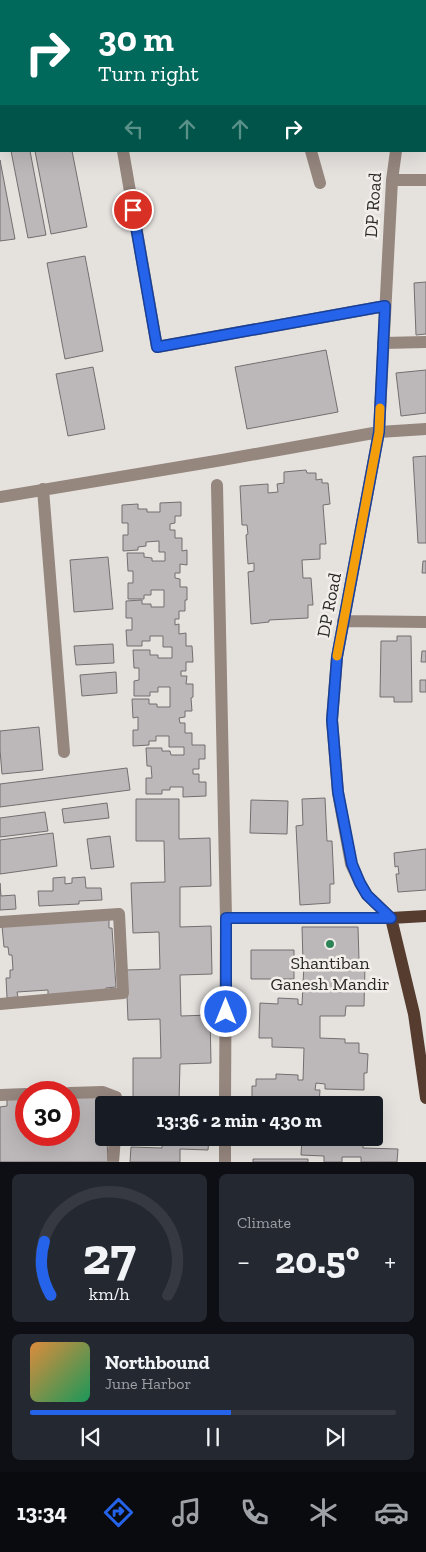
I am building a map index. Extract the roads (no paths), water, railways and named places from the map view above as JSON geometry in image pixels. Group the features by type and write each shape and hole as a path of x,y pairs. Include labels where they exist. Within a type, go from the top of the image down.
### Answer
{"main road":[{"path":"426,916 391,918 414,1014 426,1098"}],"street":[{"path":"122,152 157,347 385,306"},
{"path":"311,152 320,183"},
{"name":"DP Road","path":"391,918 367,895 352,864 338,792 332,720 337,657 379,432 392,180 396,152"},
{"path":"392,180 426,180"},
{"path":"383,343 426,342"},
{"path":"0,497 379,432 426,430"},
{"path":"218,485 226,918 225,1096"},
{"path":"43,490 64,752"},
{"path":"343,621 426,622"},
{"path":"0,922 119,914 122,993 0,1004"},
{"path":"226,918 391,918"},
{"path":"80,1093 103,1092 113,1096"},
{"path":"0,1095 15,1094"},
{"path":"113,1162 114,1146"},
{"path":"225,1146 225,1162"}],"place":[{"name":"Shantiban Ganesh Mandir","path":"330,944"}]}
